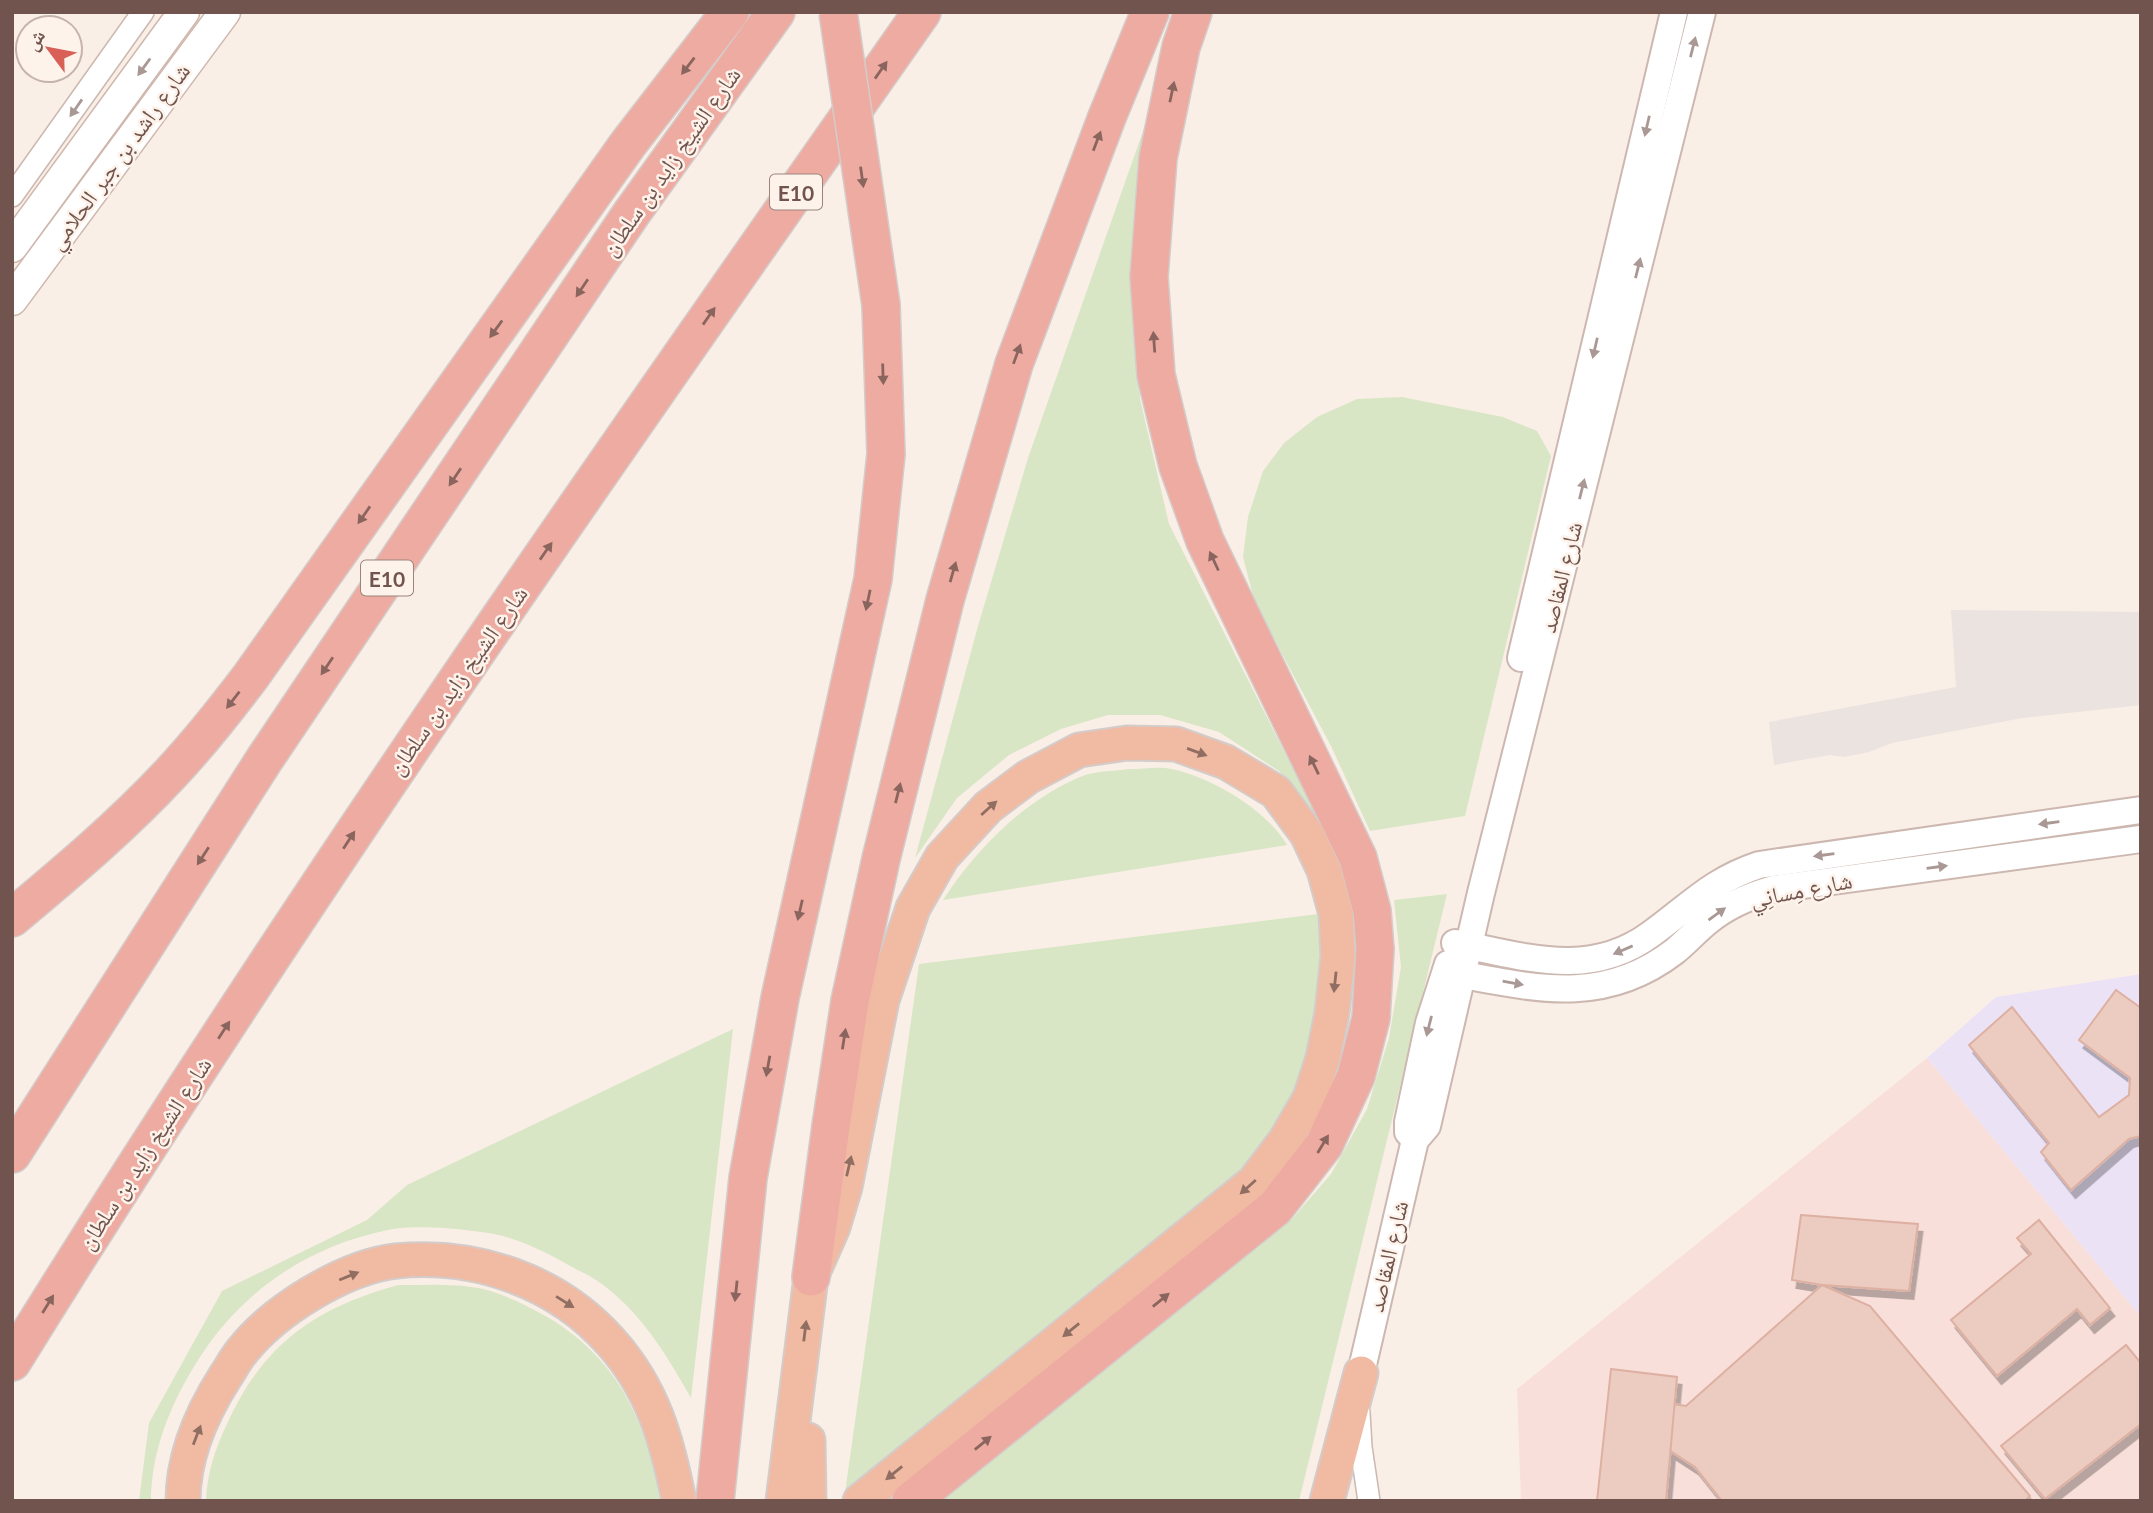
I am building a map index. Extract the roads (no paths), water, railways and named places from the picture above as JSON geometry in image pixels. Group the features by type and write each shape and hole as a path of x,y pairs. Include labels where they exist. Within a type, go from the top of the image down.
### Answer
{"highway":[{"path":"12,918 127,818 213,726 628,144 730,12"},
{"name":"شارع الشيخ زايد بن سلطان","path":"12,1154 264,760 631,214 776,12"},
{"path":"715,1501 748,1178 780,999 873,579 886,454 881,305 838,12"},
{"name":"شارع الشيخ زايد بن سلطان","path":"12,1362 109,1206 382,789 669,372 922,12"},
{"path":"866,1001 881,859 945,600 1014,363 1107,117 1150,12"},
{"path":"911,1501 1275,1209 1324,1145 1356,1076 1371,1018 1375,950 1372,911 1359,858 1205,541 1178,466 1156,375 1149,277 1158,158 1181,47 1193,12"},
{"path":"796,1499 808,1429 799,1371 834,1105 866,1001 942,857 988,807 1028,777 1079,750 1127,743 1176,744 1226,762 1276,792 1307,834 1324,870 1336,914 1338,956 1332,1013 1323,1058 1310,1098 1285,1141 1254,1182 860,1501"},
{"path":"183,1501 183,1479 195,1437 215,1393 243,1350 274,1319 314,1291 354,1273 394,1261 438,1261 488,1266 533,1282 579,1311 611,1342 634,1373 656,1412 670,1453 678,1497"},
{"path":"1327,1501 1361,1373"}],"main road":[{"name":"شارع راشد بن جبر الحلامي","path":"12,247 184,12"},
{"name":"شارع راشد بن جبر الحلامي","path":"12,300 225,12"}],"street":[{"path":"12,196 143,12"},
{"name":"شارع المقاصد","path":"1516,720 1674,12"},
{"name":"شارع المقاصد","path":"1361,1373 1415,1140 1408,1132 1408,1122 1429,1023 1454,973 1516,720 1702,12"},
{"name":"شارع مِسانِي","path":"1461,944 1561,962 1603,957 1651,935 1700,894 1719,882 1759,865 2141,810"},
{"path":"2090,817 2094,846"},
{"name":"شارع مِسانِي","path":"1454,973 1553,989 1597,987 1640,974 1659,962 1724,909 1757,893 2141,839"},
{"path":"1361,1373 1359,1424 1369,1501"}]}
